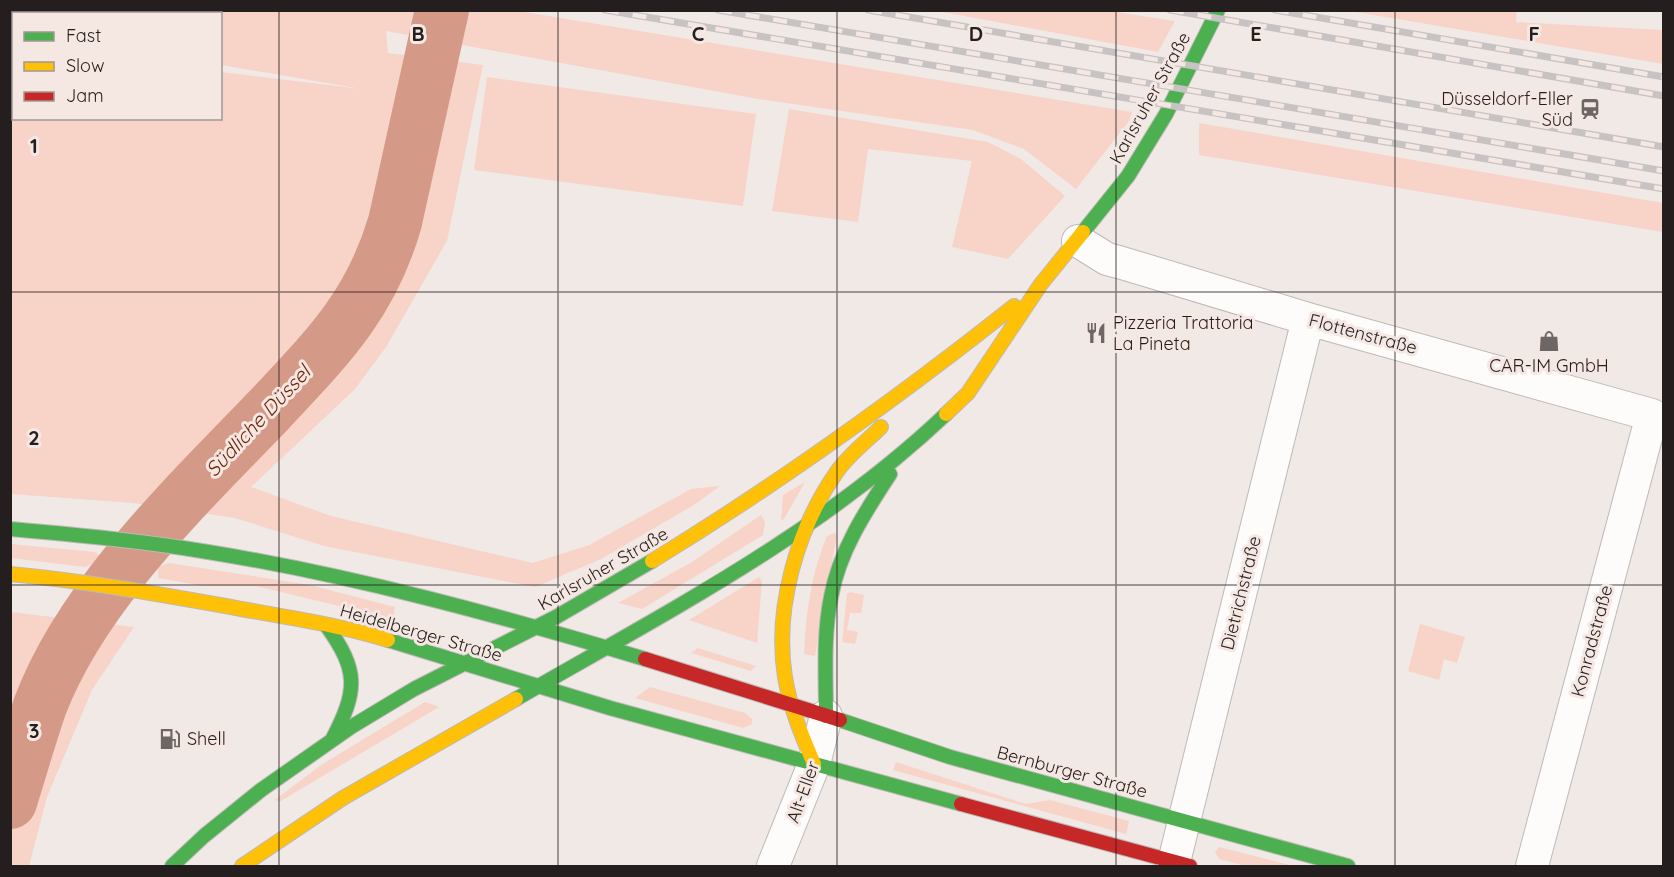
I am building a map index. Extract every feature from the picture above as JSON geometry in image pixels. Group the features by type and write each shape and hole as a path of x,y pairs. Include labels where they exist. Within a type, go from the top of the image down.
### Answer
{"main road":[{"name":"Karlsruher Straße","path":"242,867 343,798 736,572 807,526 904,454 968,393 1041,284 1078,241 1128,176 1166,114 1218,10"},
{"name":"Karlsruher Straße","path":"172,867 176,860 222,819 299,761 415,689 535,629 705,529 797,468 941,365 1041,284"},
{"path":"941,365 836,472 807,526 792,572 783,617 783,656 790,704 814,764 1179,865"},
{"path":"826,716 827,634 831,595 842,562 866,511 904,454"},
{"name":"Heidelberger Straße","path":"10,529 109,538 189,550 399,592 535,629 790,704"},
{"name":"Heidelberger Straße","path":"10,574 75,580 326,625 468,663 537,686 814,764"},
{"path":"326,625 345,651 353,671 349,705 332,740"},
{"name":"Bernburger Straße","path":"790,704 972,764 1187,820 1348,867"}],"street":[{"name":"Flottenstraße","path":"1078,241 1107,259 1308,319 1652,415"},
{"name":"Dietrichstraße","path":"1179,865 1187,820 1308,319"},
{"name":"Konradstraße","path":"1532,867 1652,415"},
{"name":"Alt-Eller","path":"773,867 796,816 814,764 826,716"}],"shaded area":[{"path":"10,11 518,11 1132,112 1129,121 1076,189 1024,149 973,130 758,99 386,31 388,53 483,65 447,241 386,347 355,389 251,487 331,516 533,563 589,545 691,489 720,486 694,505 601,559 535,587 324,546 235,518 133,503 11,494 10,89 12,78 12,120 222,120 222,72 362,89 222,65 222,12 12,12 11,29"},
{"path":"938,11 1109,11 1175,21 1158,52"},
{"path":"1350,11 1517,11 1516,22 1663,30 1663,64"},
{"path":"487,77 756,114 743,206 474,170"},
{"path":"789,109 988,142 1021,159 1065,196 1008,259 952,247 972,161 868,149 858,222 772,211"},
{"path":"1199,123 1663,203 1663,232 1199,155"},
{"path":"805,482 784,519 781,520 783,495"},
{"path":"761,515 765,522 763,535 642,609 618,603 692,562"},
{"path":"834,533 837,535 815,656 804,654 813,579 827,536"},
{"path":"11,544 95,552 100,556 94,563 85,567 11,558"},
{"path":"169,563 310,585 395,607 393,619 256,586 204,586 158,578 158,567"},
{"path":"759,577 762,581 757,643 689,620"},
{"path":"850,592 864,595 861,613 850,613 847,630 858,632 855,644 842,642 847,594"},
{"path":"11,612 134,627 92,690 47,797 29,866 11,866"},
{"path":"1420,624 1465,637 1457,663 1444,659 1439,680 1408,671"},
{"path":"698,648 756,666 751,671 691,653"},
{"path":"650,687 745,713 752,719 752,724 743,728 635,698"},
{"path":"425,702 439,707 279,802 275,800 321,765"},
{"path":"896,762 1026,804 1050,800 1129,821 1126,834 893,770"},
{"path":"1219,847 1294,866 1246,866 1219,859 1215,852"}],"waterway":[{"name":"Südliche Düssel","path":"10,802 40,706 66,651 88,616 159,525 291,387 328,345 360,302 385,251 395,222 442,10"}],"railway":[{"path":"605,10 1664,189"},
{"path":"718,10 1664,171"},
{"path":"868,10 1664,147"},
{"path":"1170,10 1664,96"},
{"path":"1275,10 1664,77"}],"traffic: fast":[{"path":"1083,232 1128,176 1166,114 1218,10"},
{"path":"516,699 685,602 794,534 847,497 898,457 946,414"},
{"path":"826,716 825,656 827,626 835,580 854,533 890,474"},
{"path":"10,529 184,548 318,573 428,598 645,659"},
{"path":"172,866 204,836 261,790 351,727 414,689 556,617 652,561"},
{"path":"326,625 345,655 351,681 347,707 332,740"},
{"path":"388,640 610,708 961,804"},
{"path":"840,720 950,757 1348,866"}],"traffic: slow":[{"path":"946,414 968,393 1041,284 1083,232"},
{"path":"652,561 745,502 837,439 1014,306"},
{"path":"814,764 793,711 785,677 782,651 786,597 800,544 822,495 846,460 881,427"},
{"path":"10,574 176,597 330,625 388,640"},
{"path":"242,866 343,798 516,699"}],"traffic: jam":[{"path":"645,659 840,720"},
{"path":"961,804 1190,866"}],"place":[{"name":"Düsseldorf-Eller Süd","path":"1590,109"},
{"name":"Pizzeria Trattoria La Pineta","path":"1096,333"},
{"name":"CAR-IM GmbH","path":"1549,341"},
{"name":"Shell","path":"170,739"}]}
